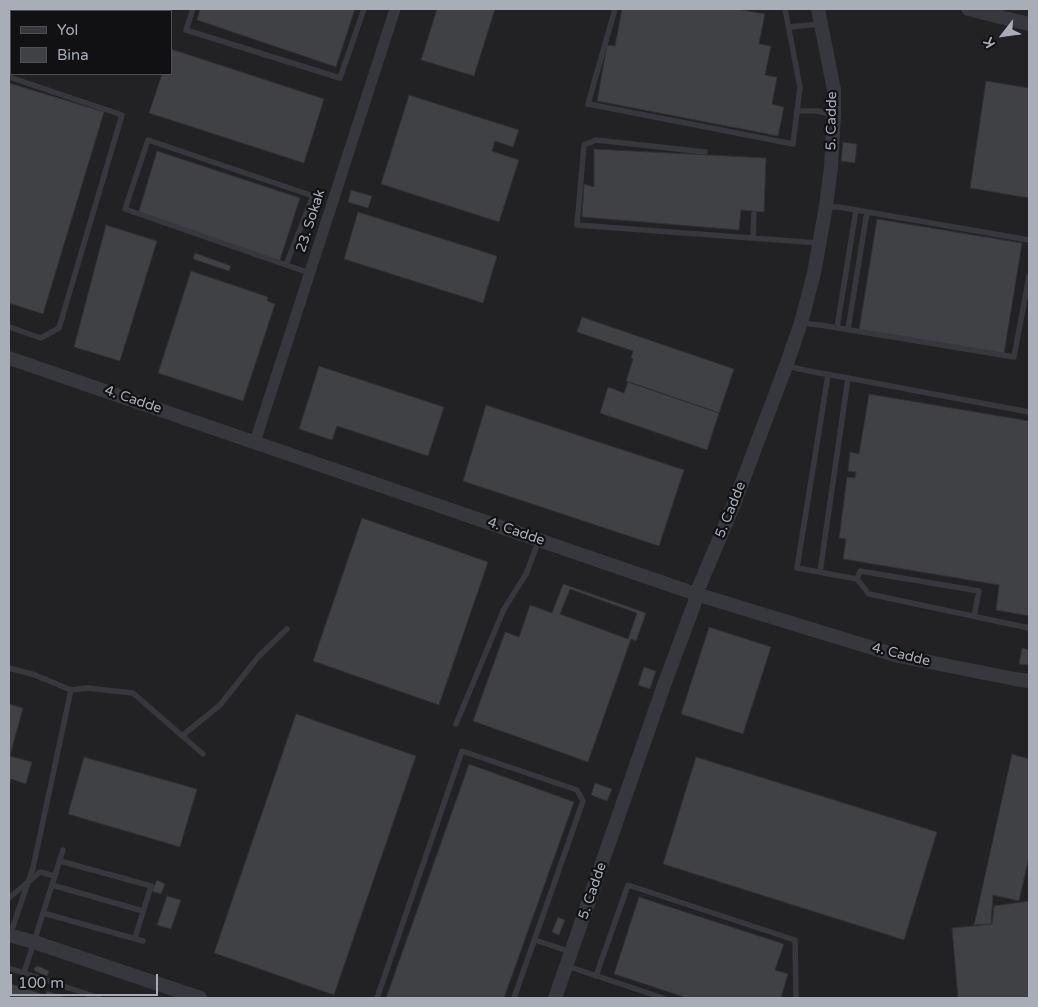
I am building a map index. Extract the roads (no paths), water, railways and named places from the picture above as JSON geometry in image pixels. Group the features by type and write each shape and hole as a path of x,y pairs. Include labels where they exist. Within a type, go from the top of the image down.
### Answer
{"street":[{"name":"23. Sokak","path":"255,442 395,9"},
{"name":"5. Cadde","path":"555,998 664,685 695,602 696,594 734,504 801,323 814,273 826,206 834,115 834,90 818,9"},
{"path":"968,9 1029,24"},
{"name":"4. Cadde","path":"9,358 696,594 899,656 1029,681"},
{"path":"9,935 200,998"}],"lane":[{"path":"193,9 186,30 340,78 364,9"},
{"path":"615,9 588,104 793,144 800,87 785,9"},
{"path":"789,27 822,24"},
{"path":"9,77 122,115 59,328 41,338 9,327"},
{"path":"797,111 818,111 834,115"},
{"path":"286,265 313,196 148,140 125,209 286,265 310,273"},
{"path":"705,152 596,140 584,145 577,225 819,243"},
{"path":"826,206 1029,240"},
{"path":"837,328 856,210"},
{"path":"848,330 867,212"},
{"path":"753,238 754,214"},
{"path":"801,323 1014,356 1029,276"},
{"path":"786,366 1029,412"},
{"path":"828,374 797,568 858,579 869,594 1029,628"},
{"path":"820,572 848,378"},
{"path":"456,724 504,608 526,574 539,540"},
{"path":"858,579 860,571 979,591 974,616"},
{"path":"182,736 220,705 259,656 287,629"},
{"path":"9,668 35,675 72,690 87,688 133,693 203,754"},
{"path":"9,935 34,868 72,690"},
{"path":"377,998 462,752 577,790 583,801 514,998"},
{"path":"24,973 63,850"},
{"path":"60,861 151,886 134,938"},
{"path":"9,898 40,872 55,876"},
{"path":"52,885 143,911"},
{"path":"596,976 628,885 795,940 796,998"},
{"path":"43,912 143,941"},
{"path":"534,940 572,952"},
{"path":"567,966 663,998"},
{"path":"9,968 99,998"}]}
